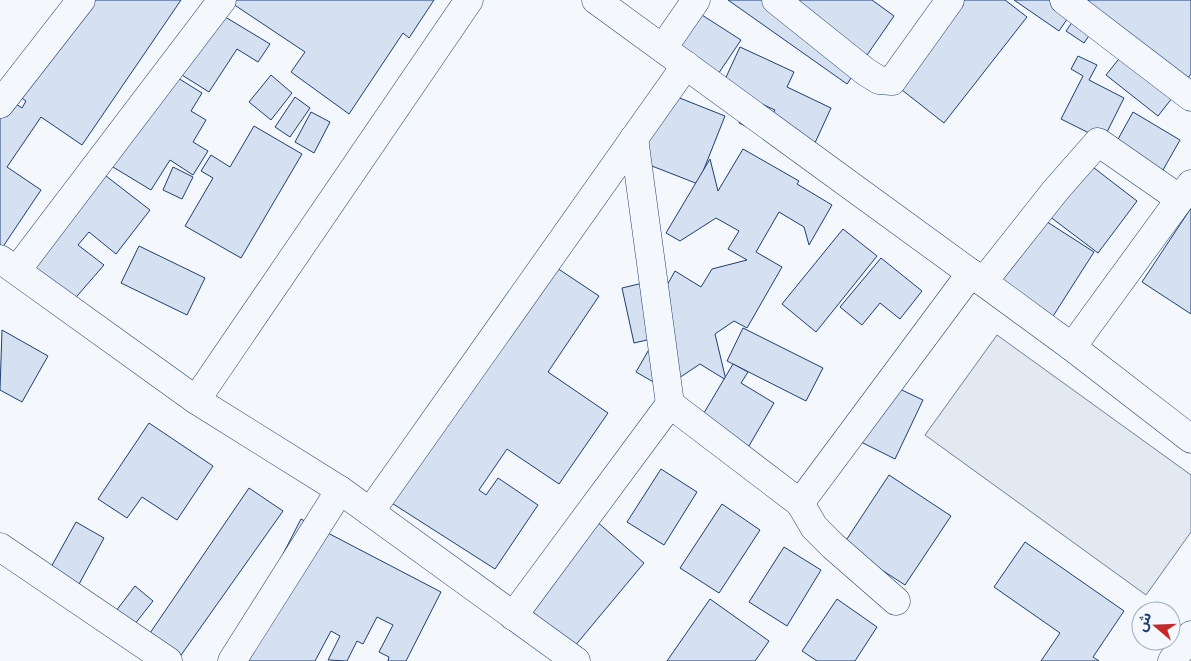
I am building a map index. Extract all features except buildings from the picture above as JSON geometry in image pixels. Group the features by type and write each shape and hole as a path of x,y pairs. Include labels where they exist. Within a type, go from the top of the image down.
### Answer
{"street":[{"path":"0,104 81,0"},
{"path":"222,0 9,265 196,400 340,490 576,661"},
{"path":"196,400 469,0"},
{"path":"596,0 984,282 1191,439"},
{"path":"662,48 696,0"},
{"path":"776,0 866,72 879,80 892,81 950,0"},
{"path":"1064,0 1191,97"},
{"path":"370,512 686,65"},
{"path":"513,616 670,404 634,138"},
{"path":"984,282 1055,191 1098,142 1186,192 1072,347"},
{"path":"800,503 971,273 984,282"},
{"path":"670,404 800,503 814,527 896,601"},
{"path":"232,661 340,490"},
{"path":"0,547 168,661"},
{"path":"1172,661 1191,635"}],"shaded area":[{"path":"997,335 1191,475 1191,532 1146,595 925,435"}]}
